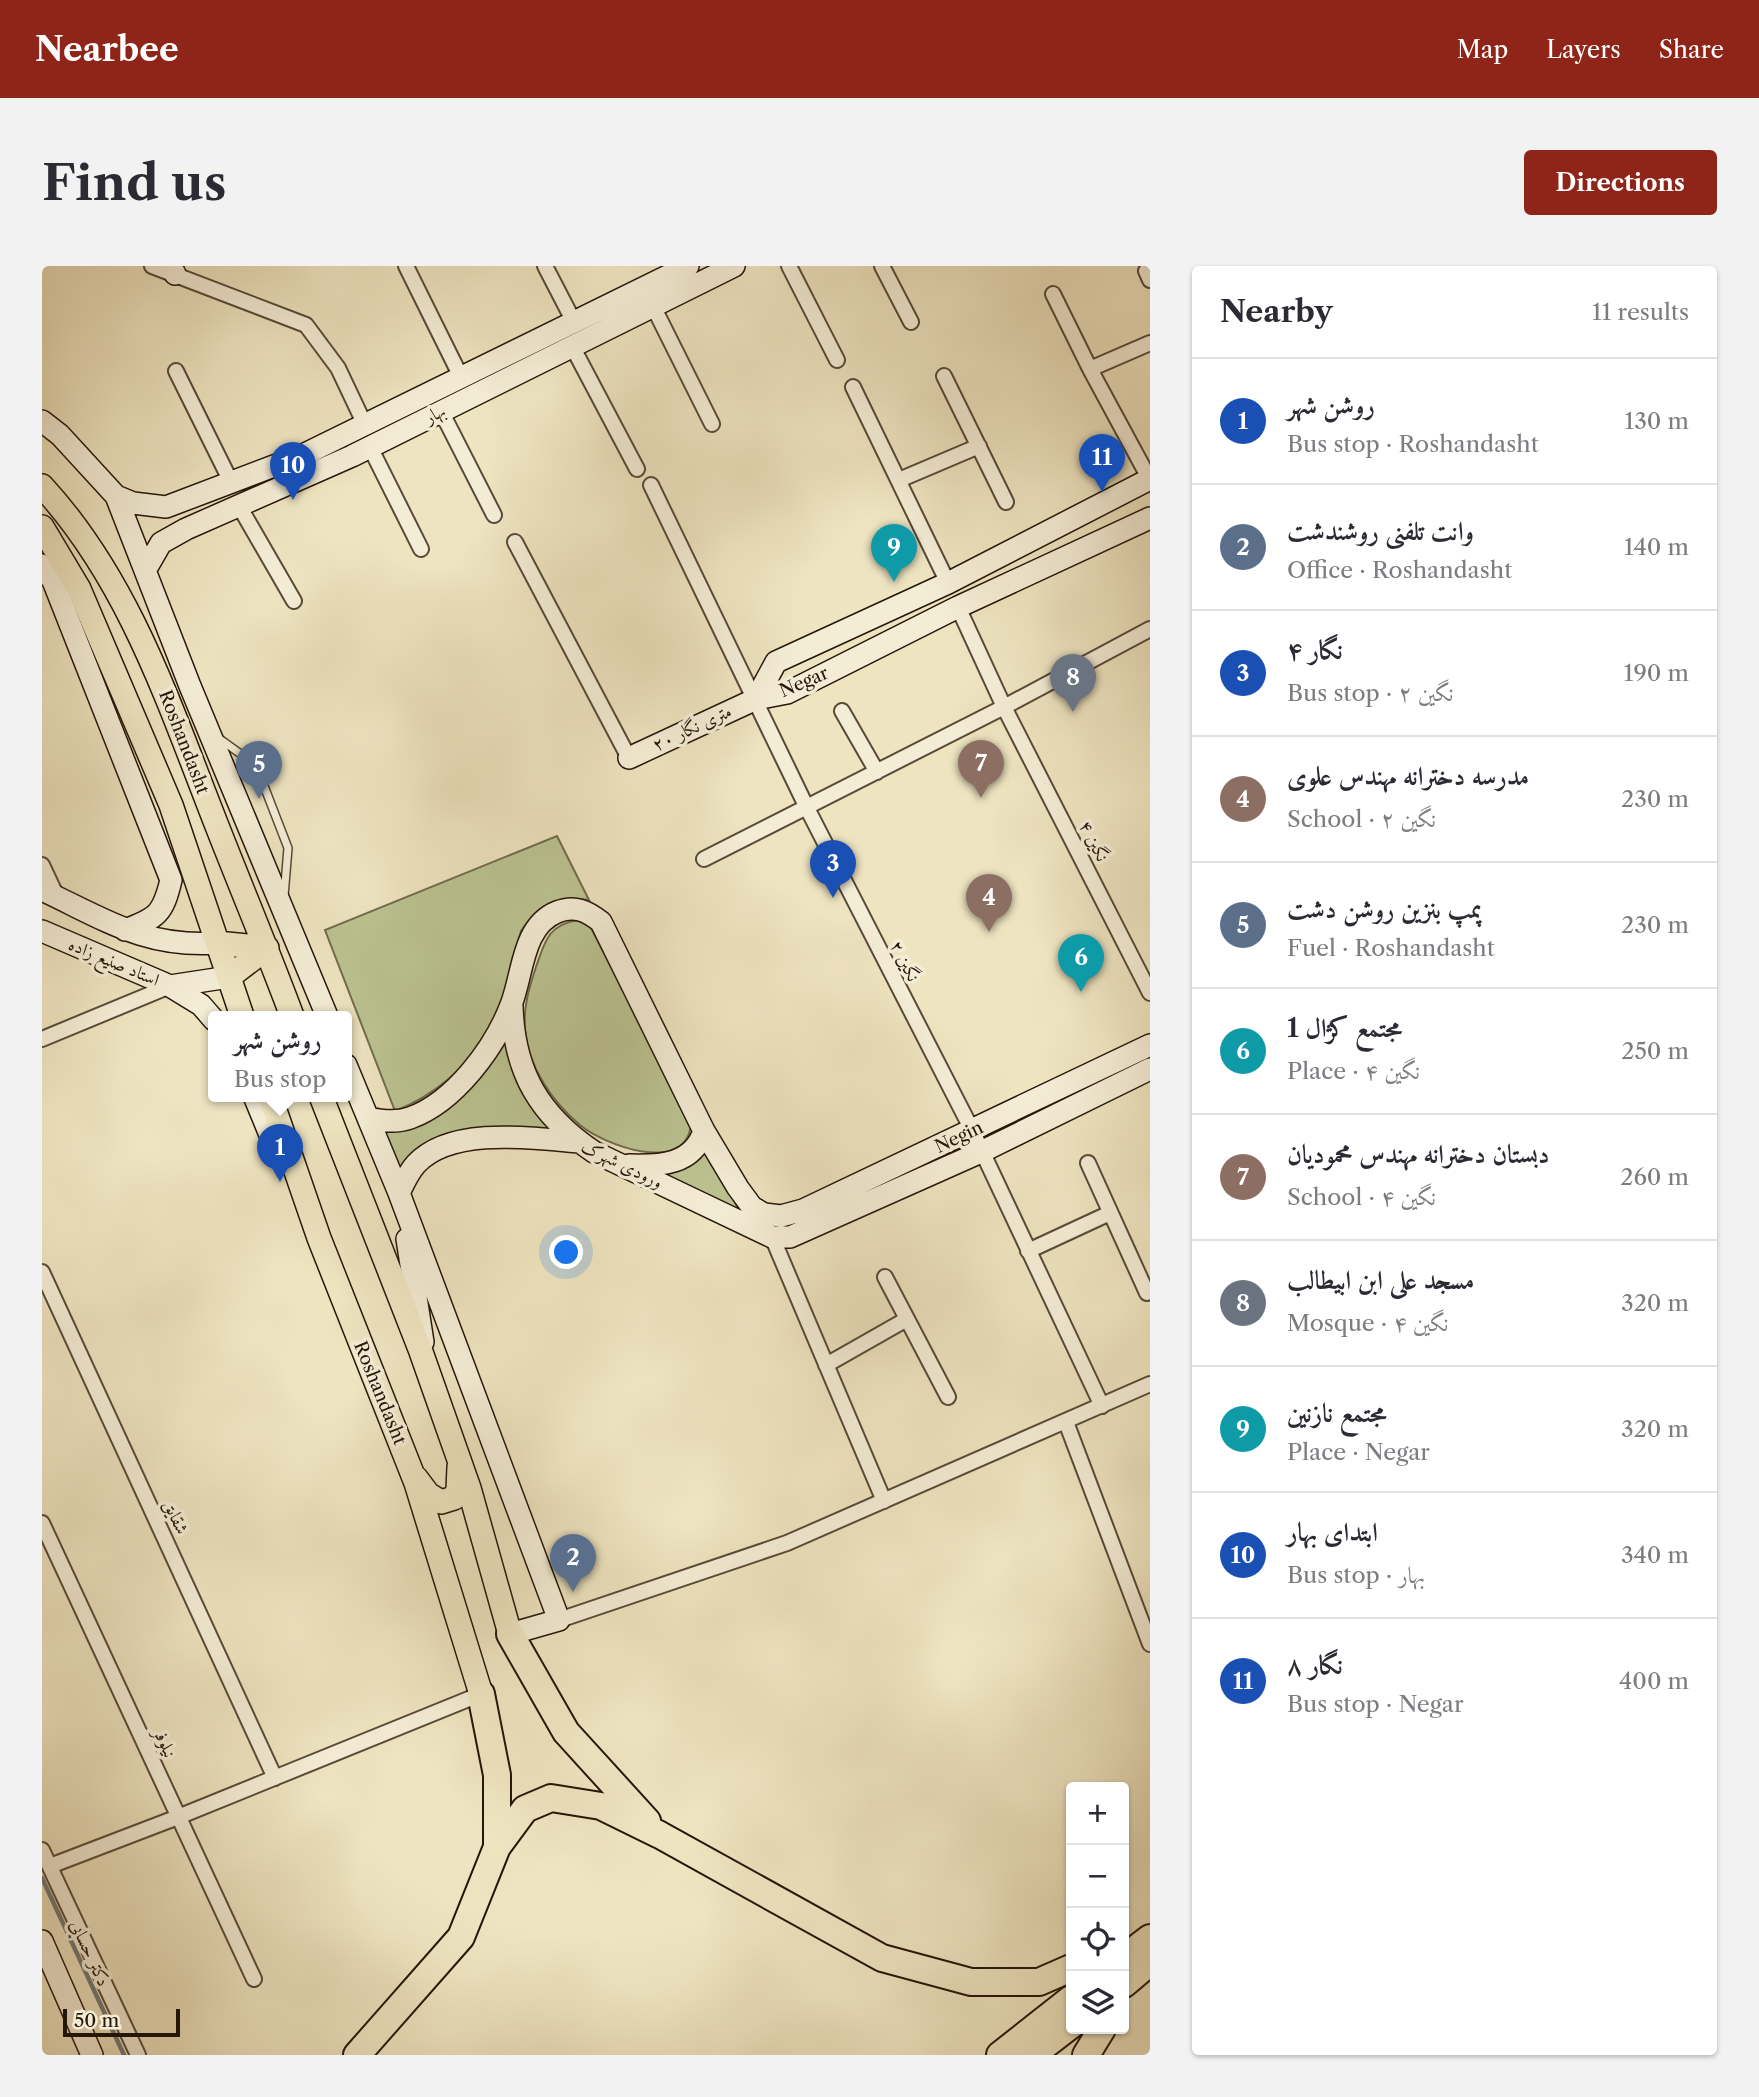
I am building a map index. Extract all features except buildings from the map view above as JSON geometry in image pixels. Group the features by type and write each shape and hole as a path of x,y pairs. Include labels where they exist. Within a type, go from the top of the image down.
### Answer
{"highway":[{"path":"510,1634 566,1732 615,1789 660,1835"},
{"path":"481,1694 497,1775 497,1847"},
{"path":"357,2055 461,1937 497,1847 525,1810 551,1798 601,1806 660,1835 883,1958 971,1982 1039,1982 1066,1970"},
{"path":"1129,1939 1150,1924"},
{"path":"1130,1975 1150,1938"},
{"path":"1000,2055 1066,2003"},
{"path":"1032,2055 1066,2029"},
{"path":"1086,2055 1099,2034"}],"main road":[{"name":"Roshandasht","path":"42,486 66,512 112,582 182,718 290,1011"},
{"name":"Roshandasht","path":"42,527 79,589 171,805 240,1011"},
{"path":"217,943 267,948"},
{"path":"229,977 267,948"},
{"name":"Roshandasht","path":"272,1102 318,1238 411,1470 481,1694"},
{"path":"323,1102 459,1460 510,1634"},
{"path":"411,1470 428,1494 441,1502 454,1498 458,1490 459,1460"}],"street":[{"path":"152,266 173,270 306,325 338,368 365,425"},
{"path":"406,266 461,377"},
{"path":"545,266 637,469"},
{"name":"بهار","path":"146,569 160,543 238,504 370,447 441,411 577,336 688,266"},
{"name":"بهار","path":"116,496 134,503 166,507 303,455 461,377 653,306 734,266"},
{"path":"789,266 836,360"},
{"path":"882,266 911,322"},
{"path":"1053,293 1090,369 1150,480"},
{"path":"653,306 712,424"},
{"path":"1090,369 1150,343"},
{"path":"176,371 231,482"},
{"path":"944,376 1006,502"},
{"path":"853,387 958,607"},
{"path":"441,411 494,515"},
{"path":"42,421 60,435 116,496 190,686 325,1011"},
{"path":"899,480 979,446"},
{"path":"370,447 421,549"},
{"name":"Negar","path":"756,699 776,662 948,583 1150,480"},
{"name":"نگین ۲","path":"651,485 807,807 972,1130 1102,1406"},
{"path":"238,504 294,601"},
{"name":"Negar","path":"756,699 787,693 958,607 1150,518"},
{"path":"515,542 629,758"},
{"path":"42,565 53,581 171,880 165,905 160,911 146,923 125,930"},
{"name":"نگین ۴","path":"958,607 1004,707 1150,993"},
{"path":"704,859 1004,707 1150,629"},
{"path":"182,718 190,686"},
{"name":"۲۰ متری نگار","path":"629,758 756,699"},
{"path":"842,711 877,772"},
{"path":"138,794 161,785"},
{"path":"42,865 49,893"},
{"name":"استاد صنیع زاده","path":"49,893 125,930 146,937 188,945 217,943"},
{"path":"368,1118 382,1121 408,1118 434,1105 472,1071 512,1004 528,947 543,922 552,914 567,908 591,914 601,922 704,1131 738,1188 752,1207 764,1214 884,1501"},
{"name":"استاد صنیع زاده","path":"42,931 170,986 229,977"},
{"path":"42,1039 170,986 201,1005 208,1013"},
{"path":"512,1004 515,1045 530,1086 547,1110 579,1142"},
{"name":"Negin","path":"764,1214 781,1216 803,1210 1150,1045"},
{"name":"Negin","path":"772,1237 790,1237 981,1153 1150,1069"},
{"path":"352,1079 399,1192 559,1620"},
{"path":"256,1102 273,1142 290,1154"},
{"path":"623,1165 663,1164 681,1158 693,1152 700,1144 704,1131"},
{"name":"ورودی شهرک","path":"399,1192 417,1163 431,1153 461,1142 510,1138 579,1142 594,1152 772,1237"},
{"path":"1088,1163 1147,1293"},
{"path":"399,1192 429,1376"},
{"path":"1028,1251 1110,1213"},
{"name":"شقایق","path":"42,1272 275,1778"},
{"path":"885,1277 948,1397"},
{"path":"826,1365 907,1319"},
{"path":"510,1634 787,1543 1150,1384"},
{"path":"1066,1422 1150,1644"},
{"name":"نیلوفر","path":"42,1523 254,1979"},
{"path":"50,1866 481,1694"},
{"name":"دکتر حسابی","path":"42,1850 138,2055"},
{"path":"42,1941 92,2055"}],"lane":[{"path":"182,718 211,733 242,755 259,773 288,848 286,888 282,904"}],"green space":[{"path":"557,836 589,900 559,902 542,910 527,923 521,931 500,1007 482,1044 449,1079 423,1098 395,1111 325,930"},
{"path":"578,920 588,922 691,1124 686,1140 675,1149 643,1151 624,1147 591,1133 560,1106 536,1070 525,1030 531,983 549,936 560,926"},
{"path":"506,1034 511,1066 520,1089 557,1132 502,1128 398,1174 378,1130 479,1079"},
{"path":"706,1147 741,1214 656,1171"}],"waterway":[{"path":"42,1878 124,2055"}],"place":[{"name":"نگار ۸","path":"1102,492"},
{"name":"ابتدای بهار","path":"293,500"},
{"name":"مجتمع نازنین","path":"894,582"},
{"name":"مسجد علی ابن ابیطالب","path":"1073,712"},
{"name":"دبستان دخترانه مهندس محمودیان","path":"981,798"},
{"name":"پمپ بنزین روشن دشت","path":"259,799"},
{"name":"نگار ۴","path":"833,898"},
{"name":"مدرسه دخترانه مهندس علوی","path":"989,932"},
{"name":"مجتمع کژال 1","path":"1081,992"},
{"name":"روشن شهر","path":"280,1182"},
{"name":"وانت تلفنی روشندشت","path":"573,1592"}]}
